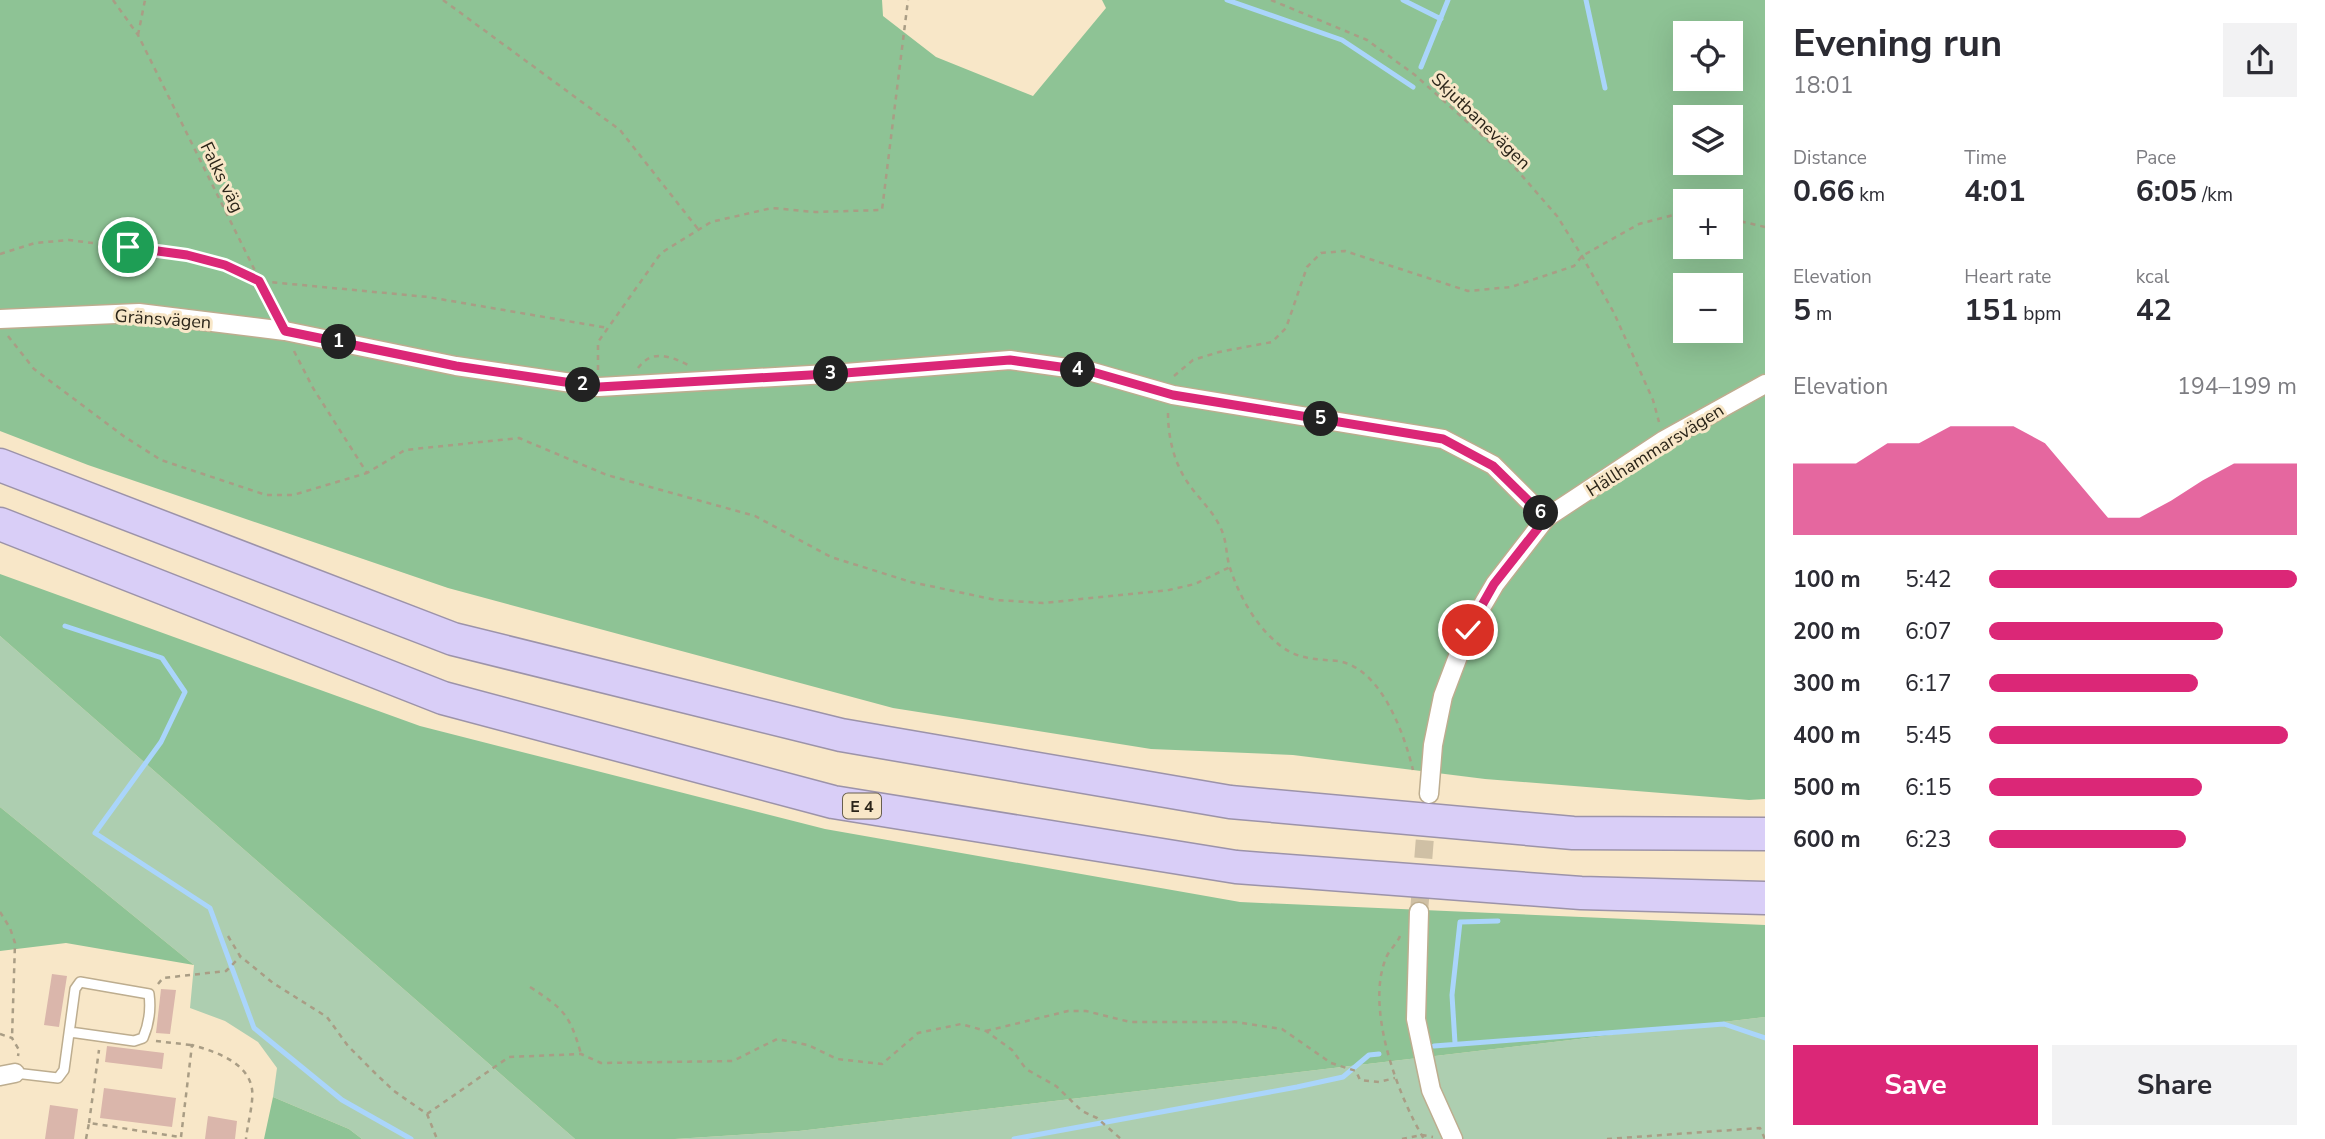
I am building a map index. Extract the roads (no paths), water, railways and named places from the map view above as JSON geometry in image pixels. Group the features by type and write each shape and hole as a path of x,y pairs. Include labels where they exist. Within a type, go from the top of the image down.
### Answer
{"highway":[{"path":"0,465 453,639 841,735 1230,802 1573,833 1765,834"},
{"name":"E 4","path":"0,524 443,698 834,802 1236,867 1581,893 1765,898"}],"street":[{"name":"Gränsvägen","path":"2,326 139,313 285,331 456,366 599,387 845,373 1010,360 1089,371 1173,395 1443,439 1493,466 1546,518"},
{"name":"Hällhammarsvägen","path":"1429,794 1433,745 1443,696 1468,630 1494,584 1546,518 1664,440 1765,384"},
{"path":"1419,912 1416,1019 1431,1090 1453,1139"}],"lane":[{"path":"8,1074 58,1078 64,1070 75,989 80,982 149,995 147,1028 143,1038 134,1041 70,1032"}],"waterway":[{"path":"1227,0 1342,40 1413,87"},
{"path":"1403,0 1441,19"},
{"path":"1421,67 1448,0"},
{"path":"1586,0 1605,88"},
{"path":"65,626 162,658 185,692 161,742 95,833 210,908 254,1028 342,1100 411,1139"},
{"path":"1455,1043 1452,995 1460,922 1498,921"},
{"path":"1434,1046 1724,1024 1765,1038"},
{"path":"1014,1139 1343,1077 1369,1055 1379,1054"}],"tunnel":[{"path":"1419,912 1427,812"}]}
